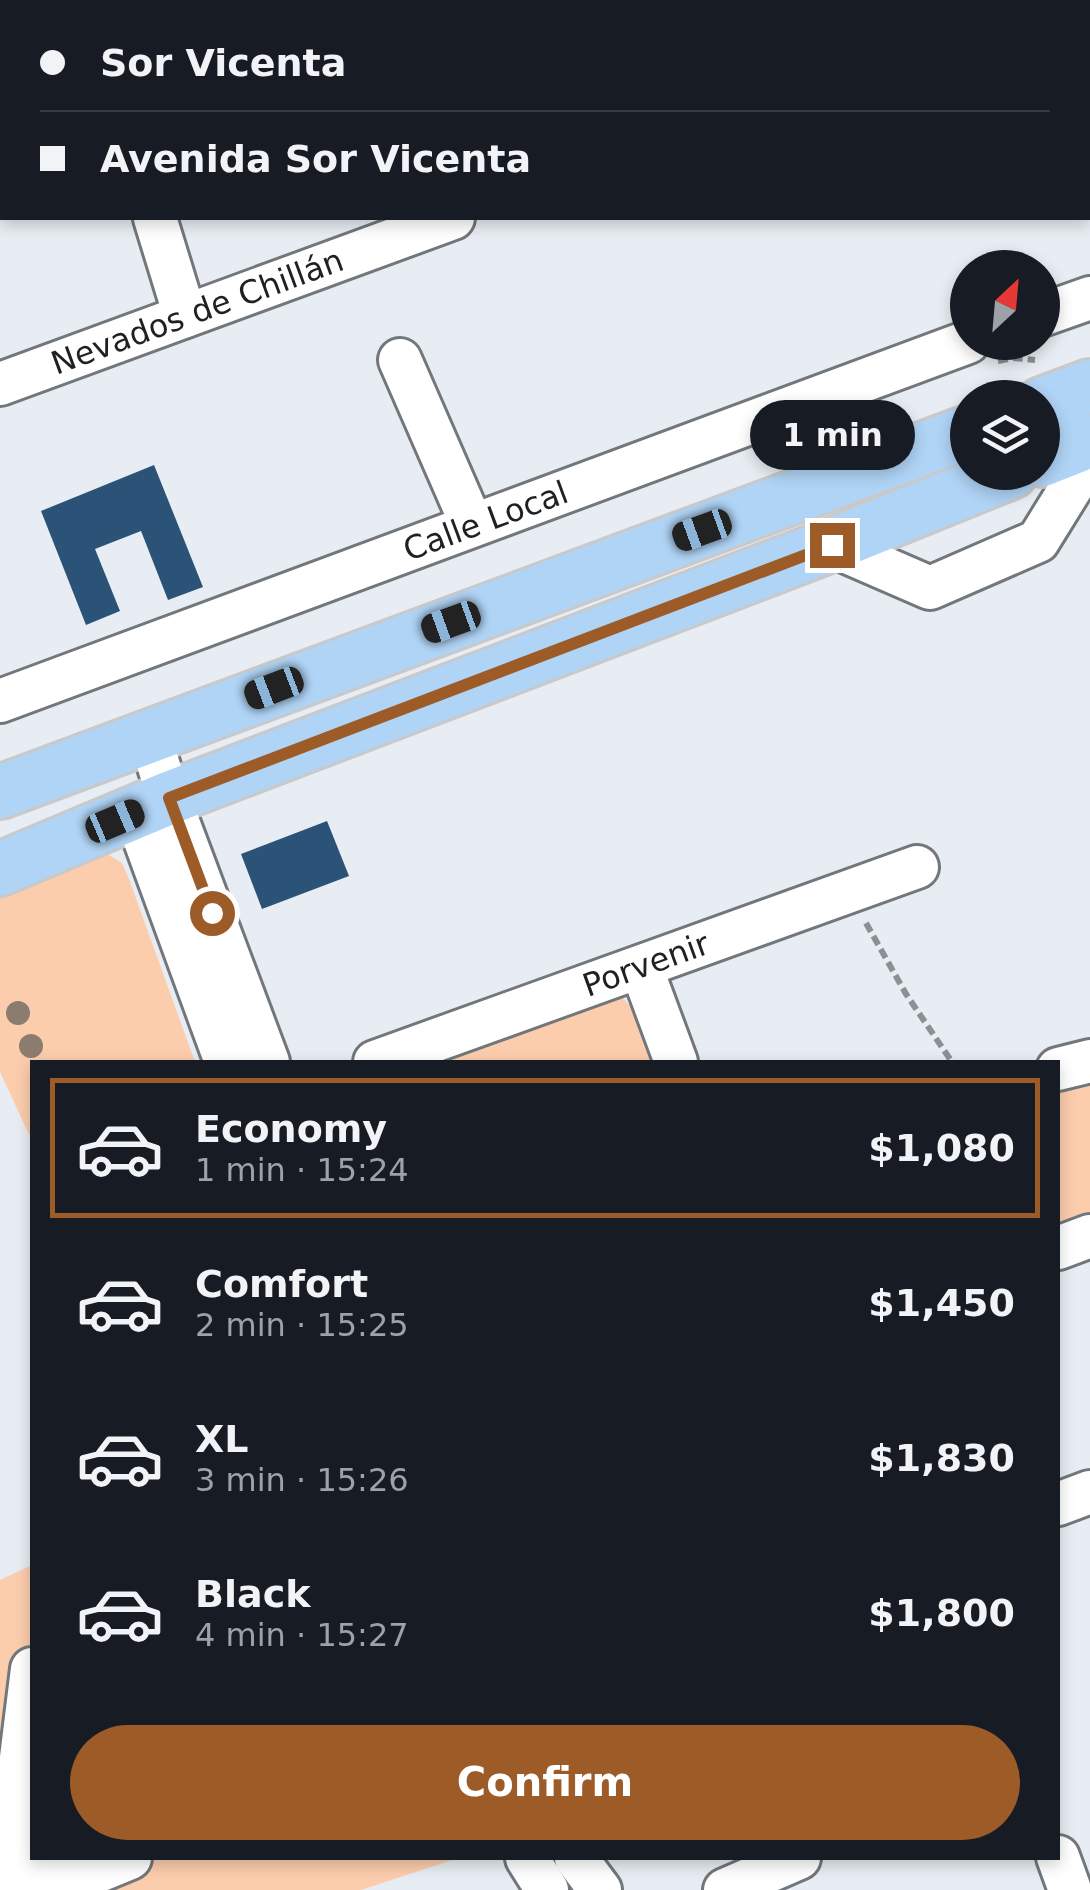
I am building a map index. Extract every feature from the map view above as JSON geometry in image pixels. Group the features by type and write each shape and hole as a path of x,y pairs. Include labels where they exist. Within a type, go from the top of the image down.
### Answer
{"main road":[{"path":"1060,397 1090,386"},
{"path":"0,792 950,439"},
{"path":"1060,453 1090,441"},
{"path":"0,869 152,806 968,490"},
{"path":"149,735 132,778 152,806"}],"street":[{"path":"157,220 185,316"},
{"name":"Nevados de Chillán","path":"0,384 185,316 372,232 441,220"},
{"path":"1060,309 1090,298"},
{"name":"Calle Local","path":"0,700 950,349"},
{"path":"400,360 472,526"},
{"path":"832,545 930,588 1038,541 1090,457"},
{"path":"152,806 225,1060"},
{"path":"152,806 267,1060"},
{"name":"Porvenir","path":"381,1060 917,867"},
{"path":"641,967 675,1060"},
{"path":"1060,1068 1090,1062"},
{"path":"1060,1247 1090,1236"},
{"path":"1060,1503 1090,1492"},
{"path":"30,1685 6,1871 84,1876 125,1860"},
{"path":"528,1860 547,1890"},
{"path":"578,1860 600,1890"},
{"path":"726,1890 794,1860"},
{"path":"1059,1860 1070,1890"}],"path":[{"path":"848,892 906,994 951,1060"}],"shaded area":[{"path":"106,853 122,863 194,1060 30,1060 30,1137 0,1072 0,895"},
{"path":"615,989 637,1014 653,1060 441,1060"},
{"path":"1090,1076 1090,1213 1060,1224 1060,1083"},
{"path":"30,1566 30,1860 452,1860 361,1890 0,1890 0,1580"}],"building":[{"path":"154,465 203,587 168,600 141,531 95,549 120,611 86,625 41,511"},
{"path":"327,821 349,876 262,909 241,854"}],"route":[{"path":"212,913 169,798 832,545"}]}
